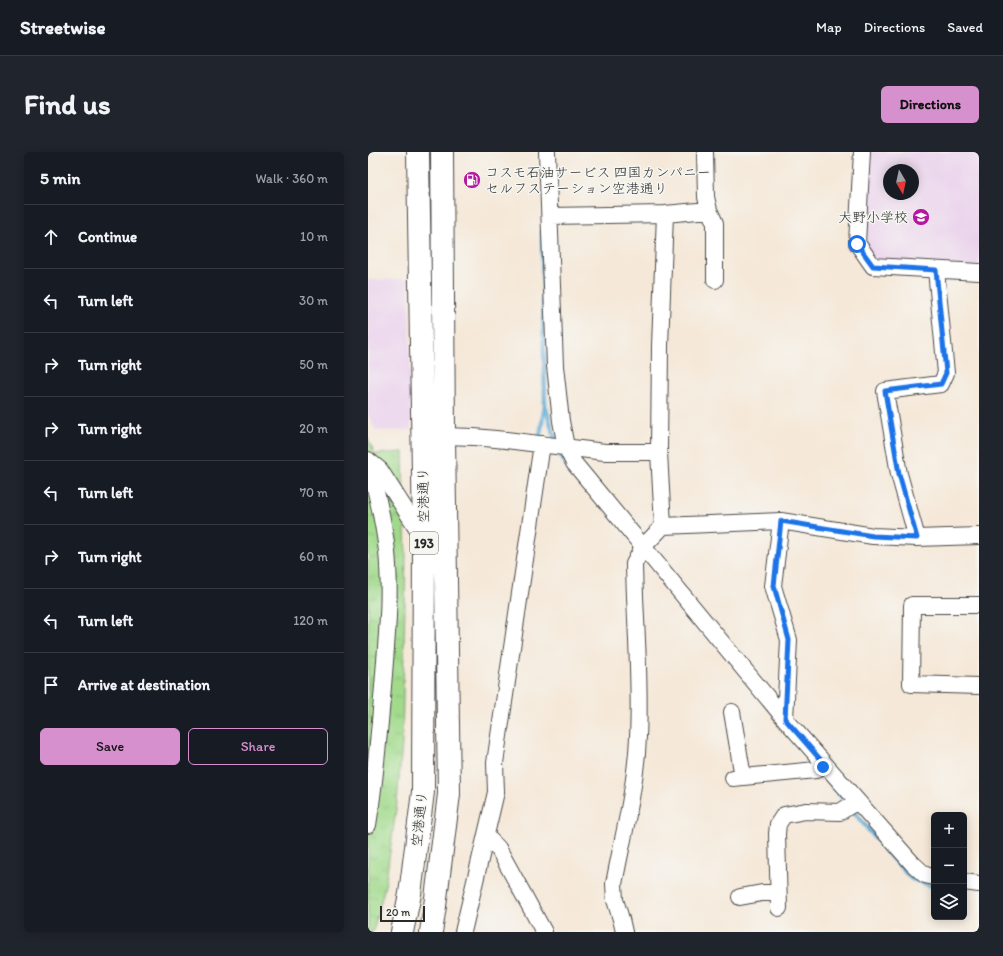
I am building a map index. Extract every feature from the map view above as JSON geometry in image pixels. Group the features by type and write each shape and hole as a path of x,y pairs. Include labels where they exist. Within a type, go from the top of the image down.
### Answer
{"highway":[{"name":"空港通り","path":"402,932 410,894 423,792 424,540 418,152"},
{"name":"空港通り","path":"430,932 436,906 448,794 442,152"}],"street":[{"path":"547,152 555,366 561,421 566,447 574,463 785,719 822,768 852,804 925,875 931,876"},
{"path":"705,152 706,197 708,210 716,223 714,280"},
{"path":"862,152 857,244 873,266 979,272"},
{"path":"550,216 665,214 708,210"},
{"path":"663,526 659,452 660,346 665,214"},
{"path":"917,538 899,474 885,391 941,384 946,373 936,270"},
{"path":"444,436 474,437 605,452 659,452"},
{"path":"463,932 496,792 495,762 542,444"},
{"path":"368,460 380,470 424,540"},
{"path":"368,460 381,514 387,551 389,582 382,705 368,826"},
{"path":"781,521 774,586 789,640 785,719"},
{"path":"624,932 615,900 614,884 635,774 640,689 634,564 643,547 663,526 781,521 873,536 917,538 979,536"},
{"path":"979,605 912,605 911,684 979,686"},
{"path":"732,712 738,778 822,768"},
{"path":"740,897 762,893 778,900 777,834 778,824 784,815 806,811 840,812 852,804"},
{"path":"486,836 498,848 544,932"},
{"path":"967,882 979,884"}],"shaded area":[{"name":"大野小学校","path":"870,152 979,152 979,267 877,262 861,240"},
{"path":"409,279 411,430 376,431 368,414 368,280"}],"green space":[{"path":"368,438 375,454 403,452 406,553 402,743 397,803 385,886 373,932 368,932"}],"waterway":[{"path":"539,442 545,404 542,230"},
{"path":"545,405 556,442"},
{"path":"559,449 561,457 567,465"},
{"path":"520,536 523,524"},
{"path":"821,772 892,858 912,879 931,886"}],"place":[{"name":"コスモ石油サービス 四国カンパニー セルフステーション空港通り","path":"472,180"},
{"name":"大野小学校","path":"921,217"}],"route":[{"path":"823,767 826,766 785,719 789,640 774,586 781,521 873,536 917,538 899,474 885,391 941,384 946,373 936,270 873,266 857,244"}]}
